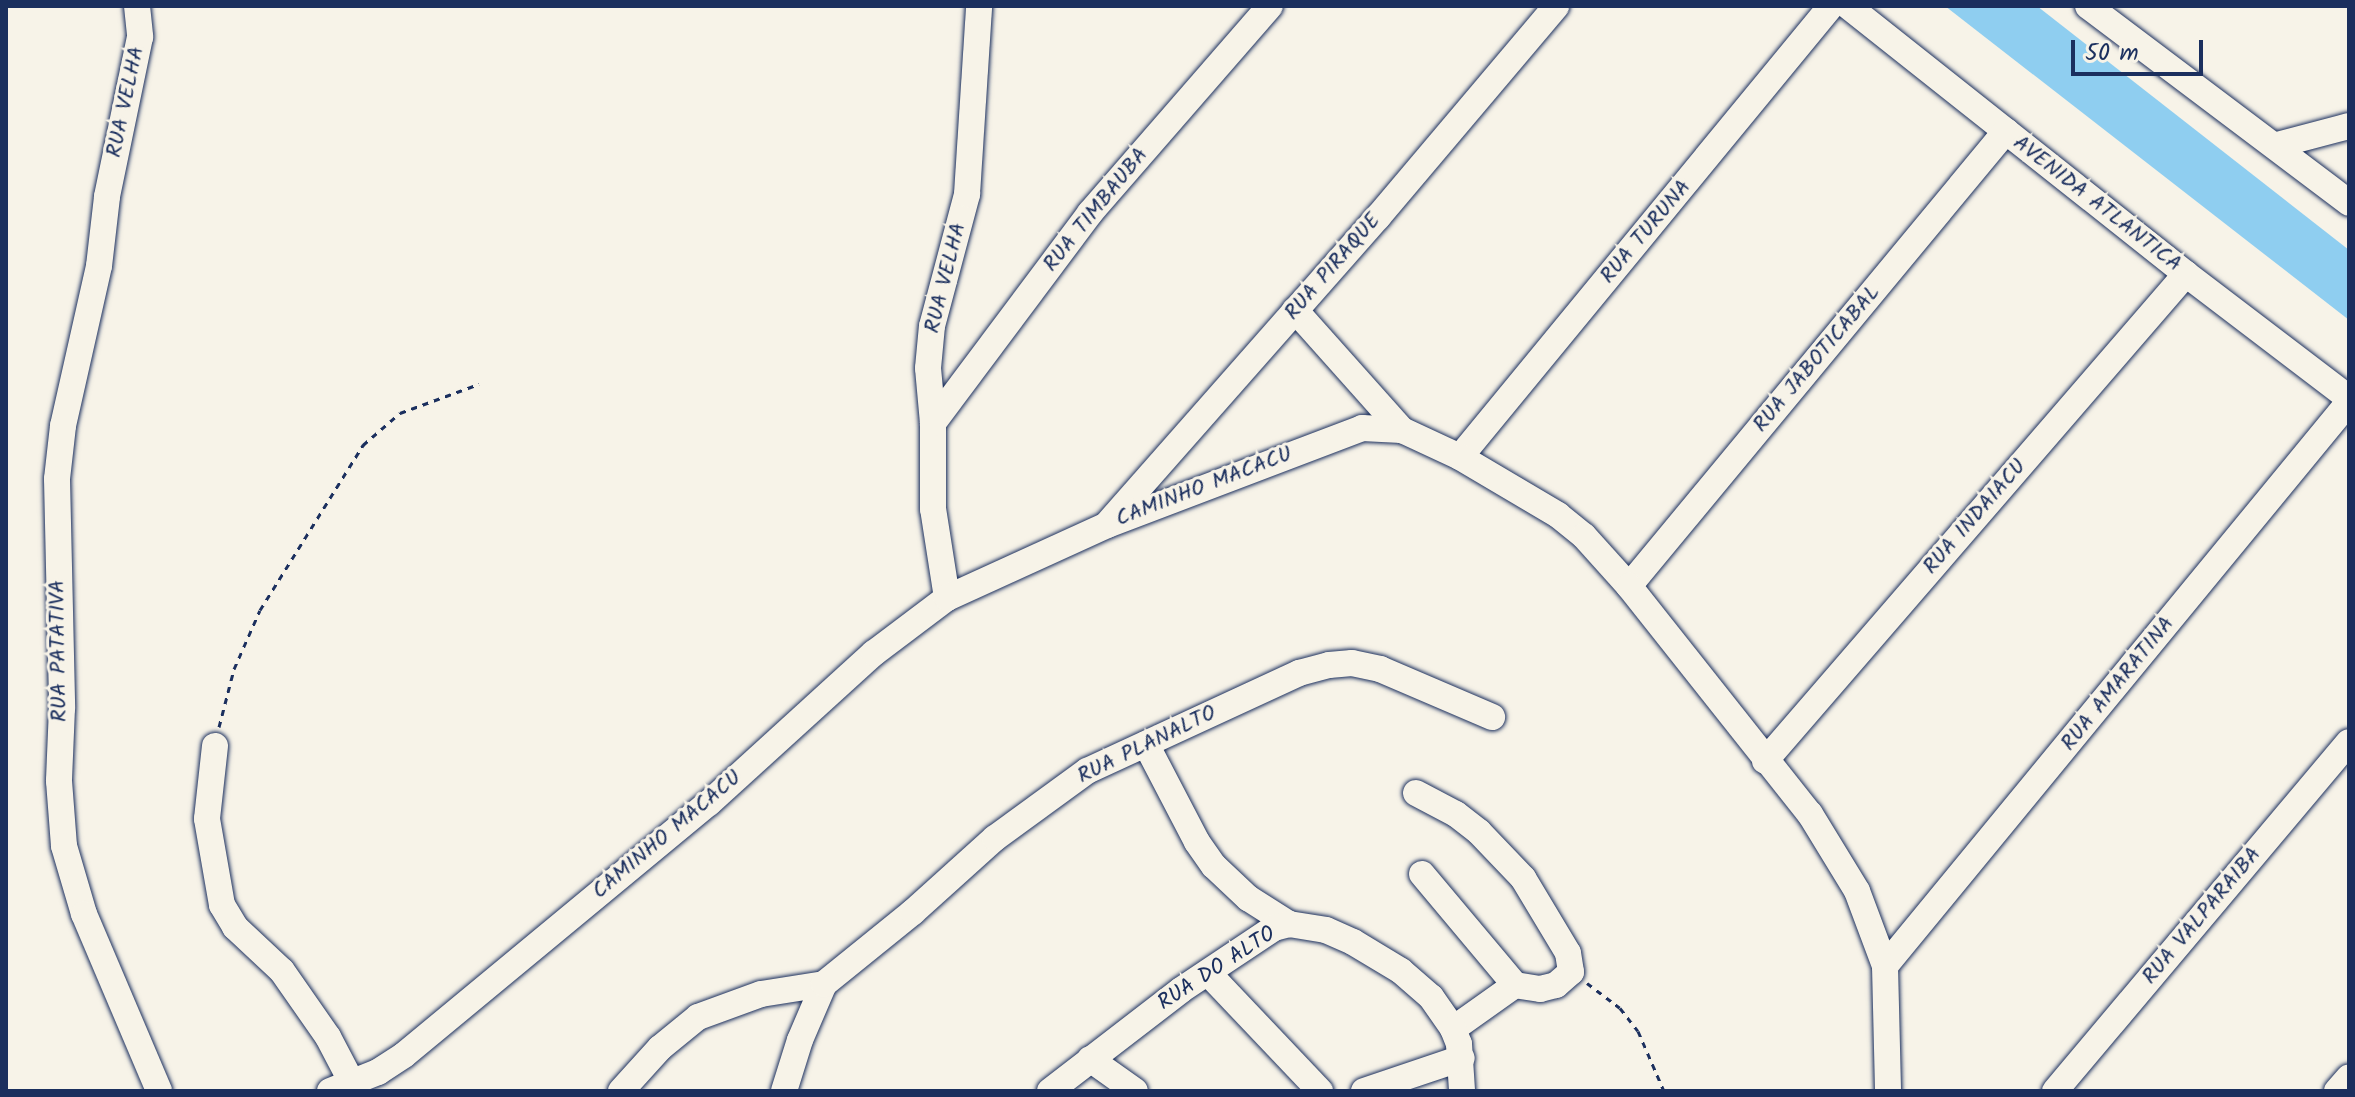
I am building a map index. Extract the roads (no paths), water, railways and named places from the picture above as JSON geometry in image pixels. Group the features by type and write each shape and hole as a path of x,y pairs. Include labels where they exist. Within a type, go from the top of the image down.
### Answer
{"street":[{"name":"RUA VELHA","path":"107,197 140,37 137,6"},
{"name":"RUA TIMBAUBA","path":"933,423 1090,213 1270,6"},
{"name":"RUA PIRAQUE","path":"1107,525 1556,6"},
{"name":"RUA TURUNA","path":"1460,457 1831,6"},
{"name":"AVENIDA ATLANTICA","path":"1848,6 2349,400"},
{"path":"2088,6 2277,145 2349,203"},
{"name":"RUA VELHA","path":"947,598 933,509 933,423 928,368 932,326 967,194 984,11"},
{"path":"2277,145 2349,126"},
{"name":"RUA JABOTICABAL","path":"1629,586 2006,131"},
{"name":"RUA PATATIVA","path":"107,197 99,266 63,426 57,479 62,708 59,781 64,846 84,914 159,1091"},
{"name":"RUA INDAIACU","path":"1765,761 2186,274"},
{"path":"1295,310 1402,430"},
{"name":"RUA AMARATINA","path":"1885,966 2349,400"},
{"name":"CAMINHO MACACU","path":"341,1087 380,1081 404,1055 709,803 874,653 947,598 1107,525 1362,428 1402,430 1460,457 1558,515 1584,536 1629,586 1829,841 1857,891 1885,966 1888,1091"},
{"name":"RUA PLANALTO","path":"784,1091 800,1040 824,984 1040,803 1087,771 1299,673 1329,665 1352,663 1380,669 1492,717"},
{"name":"RUA VALPARAIBA","path":"2055,1091 2349,742"},
{"path":"1146,744 1197,842 1214,866 1248,898 1289,924"},
{"path":"215,746 207,819 222,905 235,927 282,971 328,1037 341,1087"},
{"path":"1416,793 1456,814 1479,832 1523,878 1568,953 1571,972 1556,985 1540,989 1515,985 1422,874"},
{"name":"RUA DO ALTO","path":"1050,1091 1208,973 1274,928 1289,924 1326,930 1401,971 1431,997 1453,1029 1462,1058 1462,1091"},
{"path":"1208,973 1320,1091"},
{"path":"621,1091 660,1048 698,1017 761,994 824,984"},
{"path":"1453,1029 1515,985"},
{"path":"1364,1091 1462,1058"},
{"path":"1090,1059 1135,1091"},
{"path":"2337,1091 2349,1077"}],"water":[{"path":"1945,6 2037,6 2349,250 2349,320"}]}
